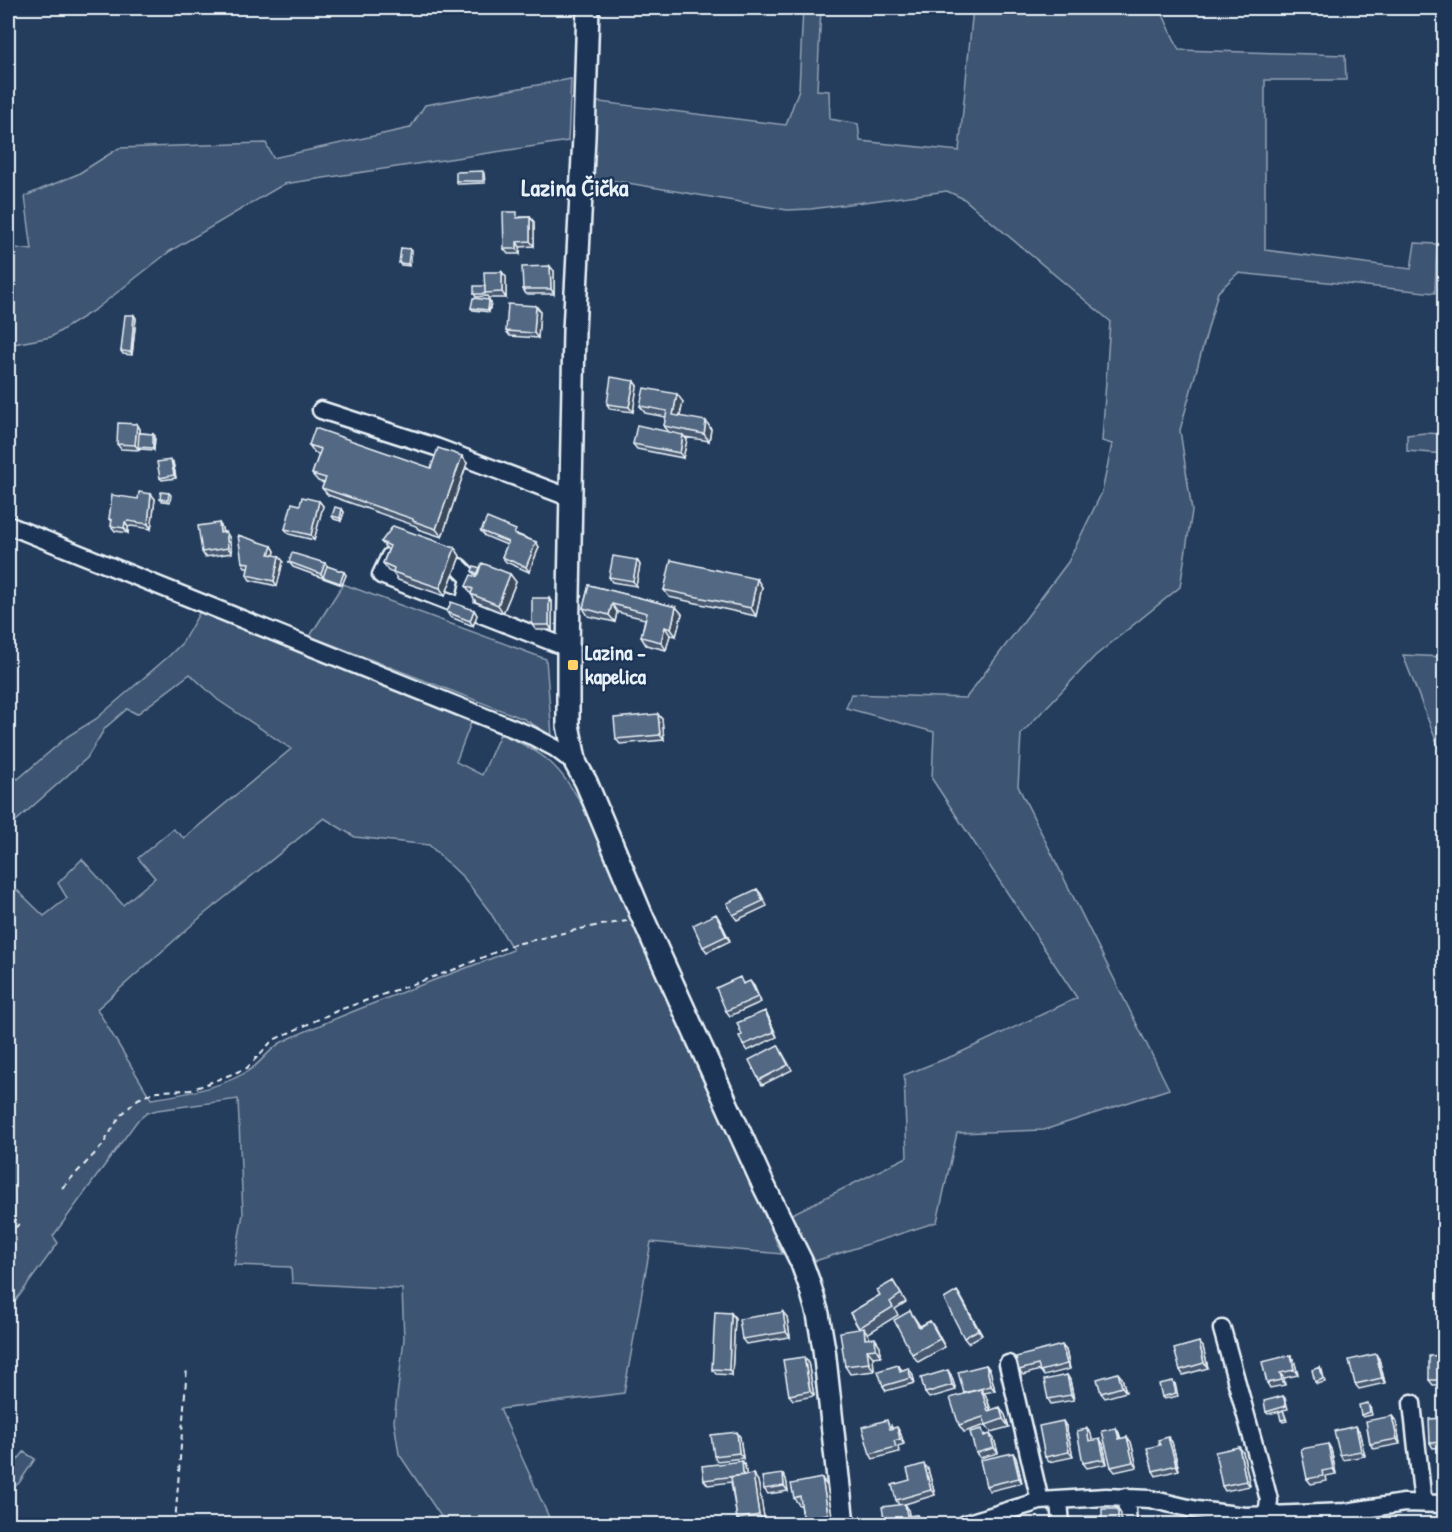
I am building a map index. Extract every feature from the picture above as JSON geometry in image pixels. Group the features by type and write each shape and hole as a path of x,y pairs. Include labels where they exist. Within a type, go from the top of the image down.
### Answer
{"main road":[{"path":"588,8 574,331 568,725 576,764 586,782 641,914 763,1184 801,1261 809,1283 824,1349 843,1524"}],"street":[{"path":"321,410 436,447 571,498"},
{"path":"8,525 532,736 555,748 576,764"},
{"path":"390,556 381,574 568,648"},
{"path":"459,567 470,578 464,606"},
{"path":"1222,1329 1269,1500 1267,1516"},
{"path":"1008,1364 1040,1501"},
{"path":"1412,1403 1423,1503"},
{"path":"965,1524 1040,1501 1106,1497 1150,1499 1246,1520 1267,1516 1346,1512 1404,1503 1444,1504"},
{"path":"1126,1497 1128,1524"},
{"path":"1059,1501 1060,1524"}],"path":[{"path":"62,1188 102,1146 120,1116 138,1099 157,1091 191,1090 247,1068 273,1040 339,1010 453,970 512,945 589,927 623,923 641,914"},
{"path":"8,1235 20,1224"},
{"path":"175,1524 187,1367"}],"shaded area":[{"path":"803,8 821,8 817,90 829,91 830,119 858,124 860,141 959,151 973,8 1160,8 1179,50 1345,55 1346,80 1265,80 1265,250 1411,269 1415,243 1437,244 1435,293 1238,273 1218,292 1180,430 1192,511 1180,587 1095,656 1021,734 1018,786 1169,1089 1044,1130 957,1133 937,1222 815,1261 788,1216 907,1157 904,1075 955,1055 1077,998 932,779 934,732 846,708 851,694 966,698 1068,562 1102,492 1112,444 1102,441 1110,321 964,199 947,191 811,209 787,210 610,180 591,182 592,101 786,125 799,89"},
{"path":"571,79 568,141 284,184 170,251 96,309 51,337 8,345 8,247 32,250 25,196 78,174 119,148 266,143 273,158 410,128 425,105"},
{"path":"1444,434 1444,454 1407,451 1407,435"},
{"path":"343,584 546,659 552,736 524,719 310,636"},
{"path":"201,610 472,720 456,762 482,775 500,734 529,747 559,771 584,808 782,1254 651,1242 624,1393 500,1409 552,1524 446,1524 399,1454 394,1421 404,1339 402,1289 292,1283 291,1267 234,1265 243,1214 238,1099 157,1110 147,1113 137,1121 53,1236 58,1243 8,1311 8,897 16,889 44,916 67,898 58,883 82,859 123,905 155,878 138,858 173,829 184,838 291,749 218,700 190,674 137,714 127,709 105,728 87,758 8,828 8,772 18,779 68,736 96,719 182,643","holes":["324,818 355,837 429,845 464,878 490,912 513,950 370,1004 286,1040 251,1069 229,1081 151,1099 97,1009 203,915"]},
{"path":"1403,655 1444,657 1444,761"},
{"path":"24,1452 35,1459 19,1483 8,1492 8,1472"}],"building":[{"path":"483,171 483,181 456,181 456,172"},
{"path":"503,212 517,212 517,218 530,217 530,241 517,242 517,249 504,249"},
{"path":"401,248 410,249 408,264 399,263"},
{"path":"550,266 551,289 523,289 522,267"},
{"path":"484,272 502,272 502,292 485,293"},
{"path":"474,286 485,286 485,294 474,294"},
{"path":"473,298 489,300 488,310 471,308"},
{"path":"508,304 536,306 534,333 506,331"},
{"path":"125,315 134,315 131,352 121,351"},
{"path":"611,377 634,381 629,407 607,404"},
{"path":"644,388 677,394 673,415 706,421 704,434 664,426 667,411 640,406"},
{"path":"118,423 137,424 135,445 117,444"},
{"path":"637,425 683,435 680,453 633,444"},
{"path":"315,428 431,468 438,448 462,456 436,529 322,488 326,478 312,474 321,449 309,445"},
{"path":"139,433 153,434 153,448 138,447"},
{"path":"171,460 174,475 160,478 157,462"},
{"path":"139,492 151,494 148,524 128,521 125,522 124,528 111,526 112,520 109,519 112,495 138,499"},
{"path":"161,492 169,493 168,500 160,499"},
{"path":"302,497 319,501 311,535 285,529 292,503 300,505"},
{"path":"335,507 342,509 340,518 332,516"},
{"path":"487,518 516,530 514,534 536,542 526,567 502,557 508,542 481,531"},
{"path":"219,523 220,533 226,532 228,548 202,552 198,526"},
{"path":"393,526 455,548 440,588 393,572 394,568 383,563 390,546 381,542"},
{"path":"238,535 272,546 269,554 279,556 274,581 247,575 249,563 242,562"},
{"path":"292,553 325,563 321,574 289,562"},
{"path":"613,556 637,560 633,581 609,577"},
{"path":"671,560 757,579 751,608 664,590"},
{"path":"482,563 510,574 498,605 471,594 473,589 466,586 471,575 476,577"},
{"path":"327,566 344,572 340,583 323,577"},
{"path":"474,566 480,568 478,574 472,571"},
{"path":"589,585 676,607 671,629 665,627 661,642 641,637 647,613 612,604 609,615 583,608"},
{"path":"532,598 549,598 549,625 532,625"},
{"path":"451,602 474,610 470,621 447,612"},
{"path":"658,714 660,735 616,739 614,718"},
{"path":"757,889 763,901 733,915 727,903"},
{"path":"716,914 726,936 703,947 693,925"},
{"path":"740,977 743,984 750,981 758,997 726,1011 716,988"},
{"path":"765,1011 774,1032 743,1045 737,1023"},
{"path":"778,1045 788,1065 759,1080 749,1060"},
{"path":"893,1281 901,1294 890,1302 893,1307 859,1328 850,1313 880,1295 877,1290"},
{"path":"957,1291 978,1330 964,1338 944,1299"},
{"path":"910,1311 919,1327 930,1321 940,1339 912,1354 894,1320"},
{"path":"715,1312 731,1313 729,1370 712,1369"},
{"path":"783,1312 786,1332 742,1339 739,1319"},
{"path":"864,1328 865,1339 875,1338 876,1349 867,1350 869,1363 845,1366 840,1332"},
{"path":"1199,1342 1204,1363 1180,1370 1174,1349"},
{"path":"1062,1345 1067,1364 1040,1371 1038,1365 1019,1370 1016,1357"},
{"path":"1376,1354 1382,1378 1355,1384 1349,1360"},
{"path":"1291,1355 1294,1370 1280,1373 1282,1380 1267,1383 1262,1362"},
{"path":"1444,1355 1444,1380 1429,1380 1429,1356"},
{"path":"804,1357 810,1391 789,1395 783,1360"},
{"path":"898,1365 900,1371 908,1368 911,1378 883,1386 878,1371"},
{"path":"986,1365 991,1386 964,1393 958,1372"},
{"path":"1320,1367 1323,1379 1315,1382 1312,1370"},
{"path":"948,1370 952,1385 925,1393 921,1378"},
{"path":"1118,1373 1122,1387 1101,1393 1097,1379"},
{"path":"1067,1375 1071,1395 1048,1399 1044,1380"},
{"path":"1173,1381 1176,1393 1162,1397 1159,1384"},
{"path":"981,1389 988,1411 1000,1407 1003,1419 986,1425 983,1417 959,1425 950,1398"},
{"path":"1283,1396 1286,1406 1266,1412 1264,1401"},
{"path":"1368,1403 1370,1412 1361,1415 1359,1405"},
{"path":"1283,1410 1286,1419 1281,1420 1279,1412"},
{"path":"1392,1416 1397,1439 1370,1444 1366,1421"},
{"path":"1444,1418 1444,1442 1430,1443 1429,1419"},
{"path":"887,1420 890,1429 897,1427 900,1439 894,1441 896,1447 870,1454 862,1427"},
{"path":"1063,1421 1069,1452 1045,1457 1039,1426"},
{"path":"1356,1426 1361,1451 1340,1455 1334,1431"},
{"path":"1116,1428 1119,1439 1127,1437 1133,1462 1111,1467 1102,1431"},
{"path":"982,1429 984,1436 990,1434 994,1448 976,1453 970,1432"},
{"path":"1087,1429 1089,1441 1100,1439 1104,1459 1083,1463 1077,1431"},
{"path":"737,1432 739,1453 714,1456 711,1435"},
{"path":"1168,1437 1176,1465 1153,1471 1147,1448 1160,1445 1158,1440"},
{"path":"1328,1444 1333,1469 1322,1471 1323,1476 1307,1479 1301,1449"},
{"path":"1239,1447 1246,1481 1222,1486 1215,1452"},
{"path":"1013,1453 1019,1478 986,1486 980,1460"},
{"path":"742,1461 743,1475 704,1480 702,1466"},
{"path":"924,1464 931,1490 896,1500 892,1485 910,1480 907,1469"},
{"path":"753,1474 759,1515 737,1519 731,1477"},
{"path":"783,1474 784,1486 764,1489 762,1477"},
{"path":"822,1478 828,1514 803,1518 800,1496 794,1498 791,1484"},
{"path":"905,1504 907,1516 917,1515 919,1524 885,1524 882,1507"},
{"path":"1102,1509 1118,1509 1118,1524 1102,1524"},
{"path":"1085,1516 1100,1516 1100,1524 1077,1524 1085,1523"}],"place":[{"name":"Lazina - kapelica","path":"573,665"}],"district":[{"name":"Lazina Čička","path":"575,188"}]}
